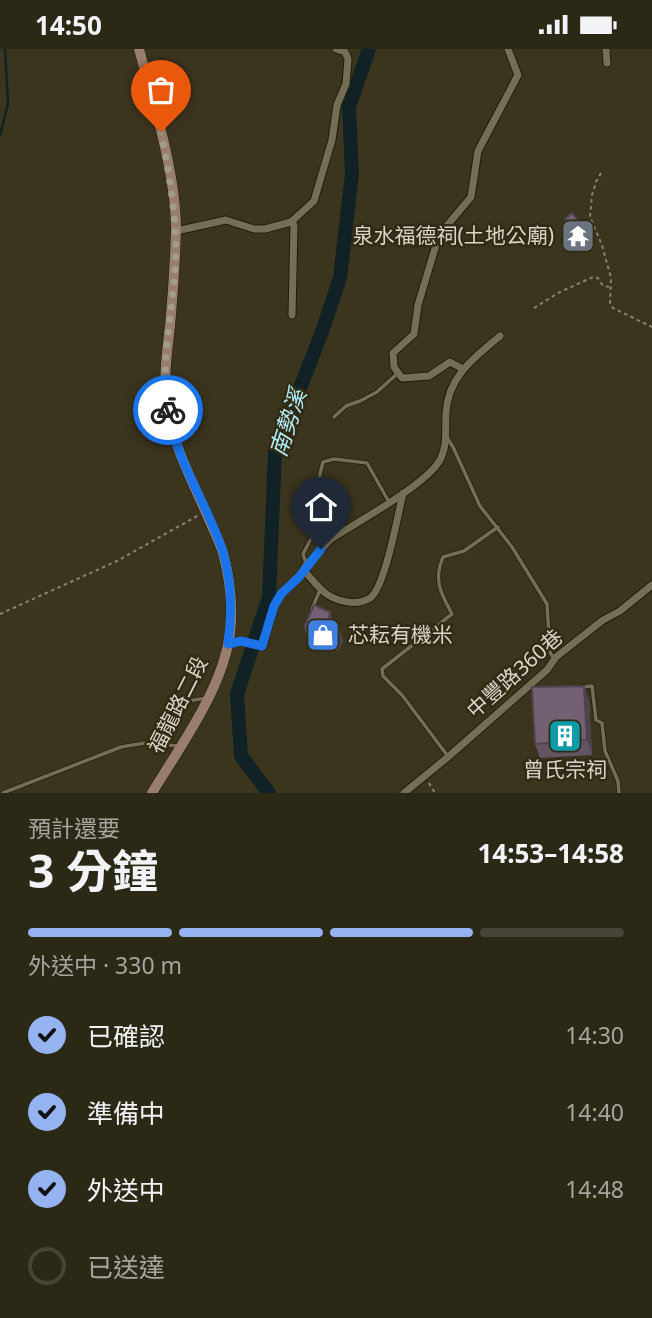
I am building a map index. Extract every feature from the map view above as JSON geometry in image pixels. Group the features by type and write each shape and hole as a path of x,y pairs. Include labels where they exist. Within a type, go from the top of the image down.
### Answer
{"main road":[{"name":"福龍路二段","path":"139,49 171,180 176,231 166,364 166,401 174,439 223,552 230,589 231,622 228,644 209,697 152,793"}],"street":[{"path":"176,231 226,221 254,229 265,229 291,222 314,201 332,140 337,104 346,84 348,59 345,52 336,49"},
{"path":"463,369 450,362 429,376 402,378 394,367 393,353 414,334 418,305 439,235 471,197 478,152 518,75 508,49"},
{"path":"606,49 607,63"},
{"path":"291,222 294,225 292,315"},
{"path":"228,644 241,641 262,646 277,600 331,539 429,475 440,459 446,437 446,411 454,381 463,369 500,336"},
{"path":"308,575 327,594 350,604 369,598 377,589 388,556 403,493"},
{"name":"中豐路360巷","path":"404,793 547,670 556,657 652,585"}],"lane":[{"path":"334,417 346,406 377,392 398,373"},
{"path":"446,437 480,506 512,547 547,604 550,652 556,657"},
{"path":"319,491 323,462 330,459 367,463 389,502"},
{"path":"306,565 303,554 318,525"},
{"path":"448,757 402,695 383,676 382,669 452,614 440,590 438,570 443,557 464,551 498,527"},
{"path":"310,614 321,588"},
{"path":"581,687 592,687 596,720 602,723 605,751 618,781 619,793"},
{"path":"174,720 172,706 175,703 209,697"},
{"path":"3,793 121,747 145,743 180,746"}],"path":[{"path":"601,173 592,195 590,217 602,245 611,278 609,302 611,307 652,327"},
{"path":"534,308 558,293 593,277 598,278 603,286 611,288"},
{"path":"0,614 117,561 206,511"},
{"path":"425,776 435,793"}],"building":[{"path":"572,213 580,223 572,229 565,219"},
{"path":"314,605 330,612 328,621 338,626 334,640 304,627"},
{"name":"曾氏宗祠","path":"584,686 587,740 535,744 532,687"}],"waterway":[{"path":"0,135 8,104 5,49"},
{"name":"南勢溪","path":"269,793 241,756 237,694 269,597 275,452 340,278 352,174 349,107 369,49"}],"way so far":[{"path":"161,132 171,180 176,226 165,383 168,410"}],"place":[{"name":"泉水福德祠(土地公廟)","path":"578,236"},
{"name":"芯耘有機米","path":"323,635"},
{"name":"曾氏宗祠","path":"565,736"}],"route":[{"path":"168,410 182,460 223,552 230,589 231,622 228,644 241,641 262,646 274,606 281,594 299,577 321,549"}]}
